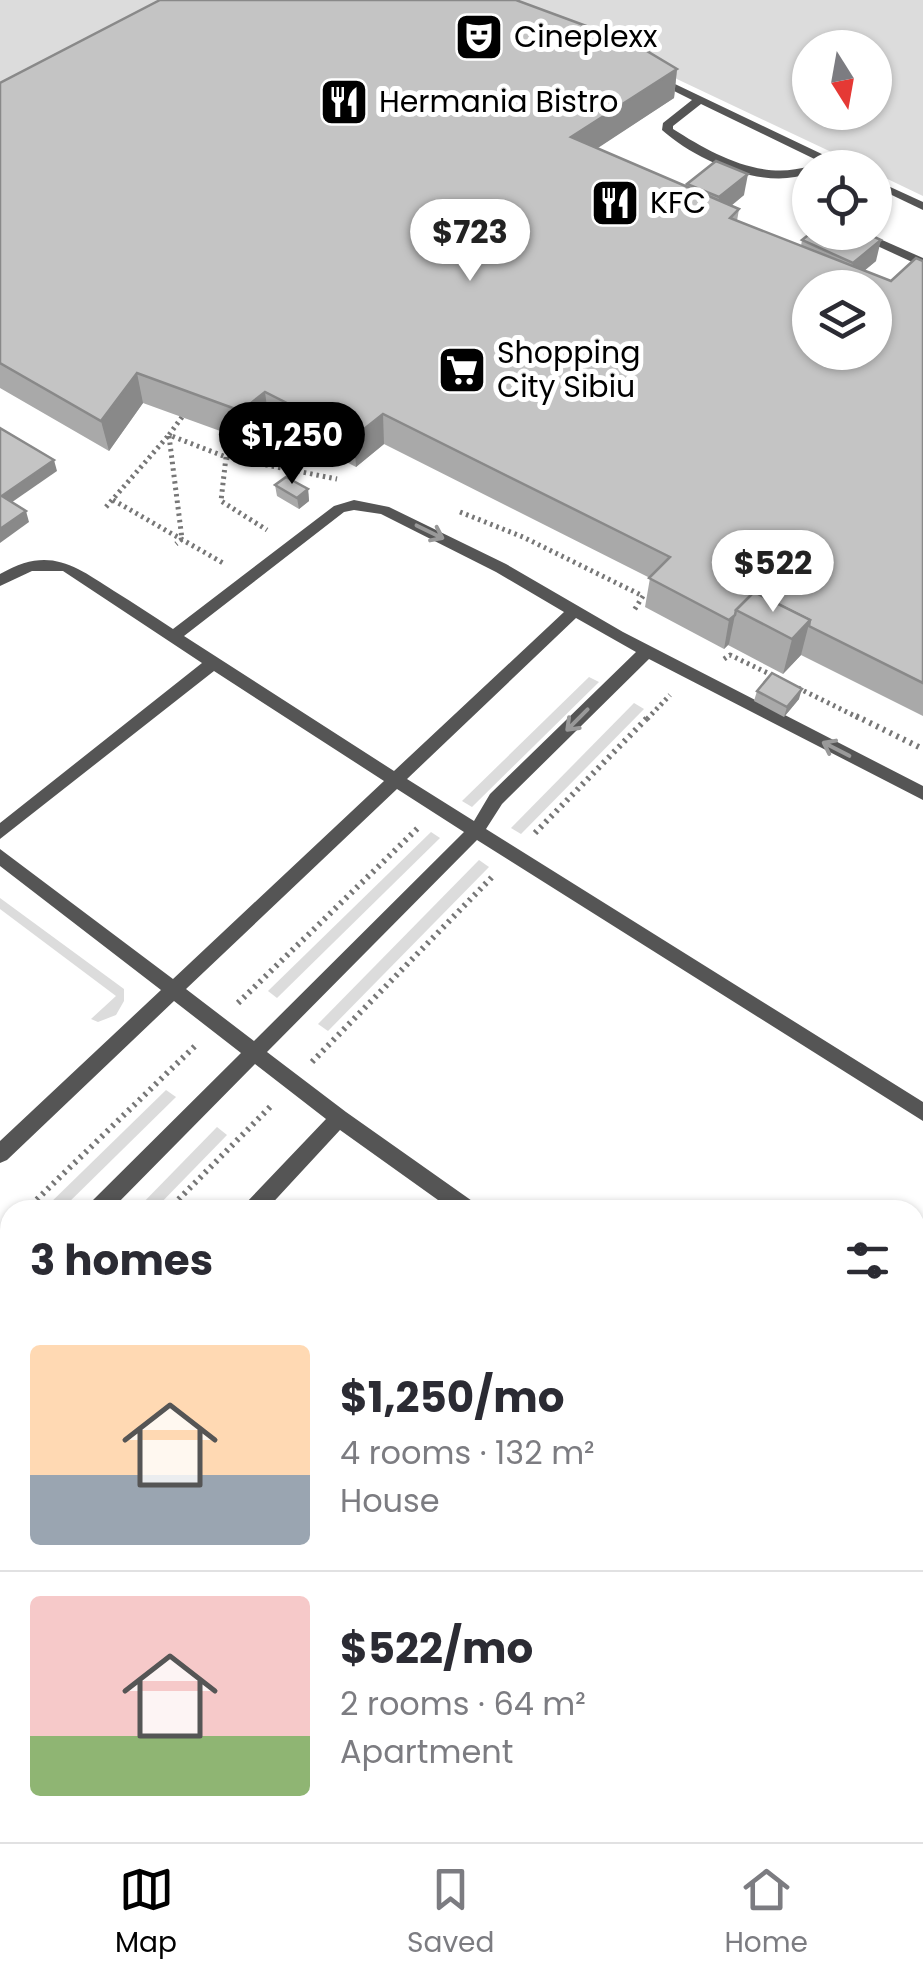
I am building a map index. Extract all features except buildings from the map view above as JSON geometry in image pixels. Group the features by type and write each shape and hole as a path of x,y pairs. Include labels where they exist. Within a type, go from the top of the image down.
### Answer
{"lane":[{"path":"640,71 806,150"},
{"path":"700,100 667,125 668,130 748,170 777,179 792,177"},
{"path":"892,191 923,206"},
{"path":"892,249 923,262"},
{"path":"174,638 338,509 354,504 384,510 923,794"},
{"path":"0,581 21,566 46,562 67,566 476,831 923,1112"},
{"path":"0,1154 575,610"},
{"path":"107,1200 476,831 496,799 647,651"},
{"path":"0,832 213,662"},
{"path":"0,856 339,1118 454,1200"},
{"path":"262,1200 339,1118"}],"path":[{"path":"106,506 169,435 179,542 113,500"},
{"path":"226,457 220,501 267,530"},
{"path":"618,636 640,616"},
{"path":"178,1200 691,674"},
{"path":"36,1200 440,807"}],"shaded area":[{"path":"0,0 174,0 0,91"},
{"path":"510,0 923,0 923,196 892,181 892,150 827,150"},
{"path":"589,677 599,682 472,807 462,801"},
{"path":"634,703 644,709 521,834 511,828"},
{"path":"431,832 440,838 277,998 268,991"},
{"path":"479,860 489,867 328,1031 318,1024"},
{"path":"0,898 124,989 124,1001 116,1015 98,1022 91,1019 116,996 0,909"},
{"path":"166,1090 176,1097 71,1200 53,1200"},
{"path":"217,1127 227,1135 164,1200 146,1200"}],"place":[{"name":"Cineplexx","path":"479,37"},
{"name":"Hermania Bistro","path":"344,102"},
{"name":"KFC","path":"615,203"},
{"name":"Shopping City Sibiu","path":"462,370"}]}
